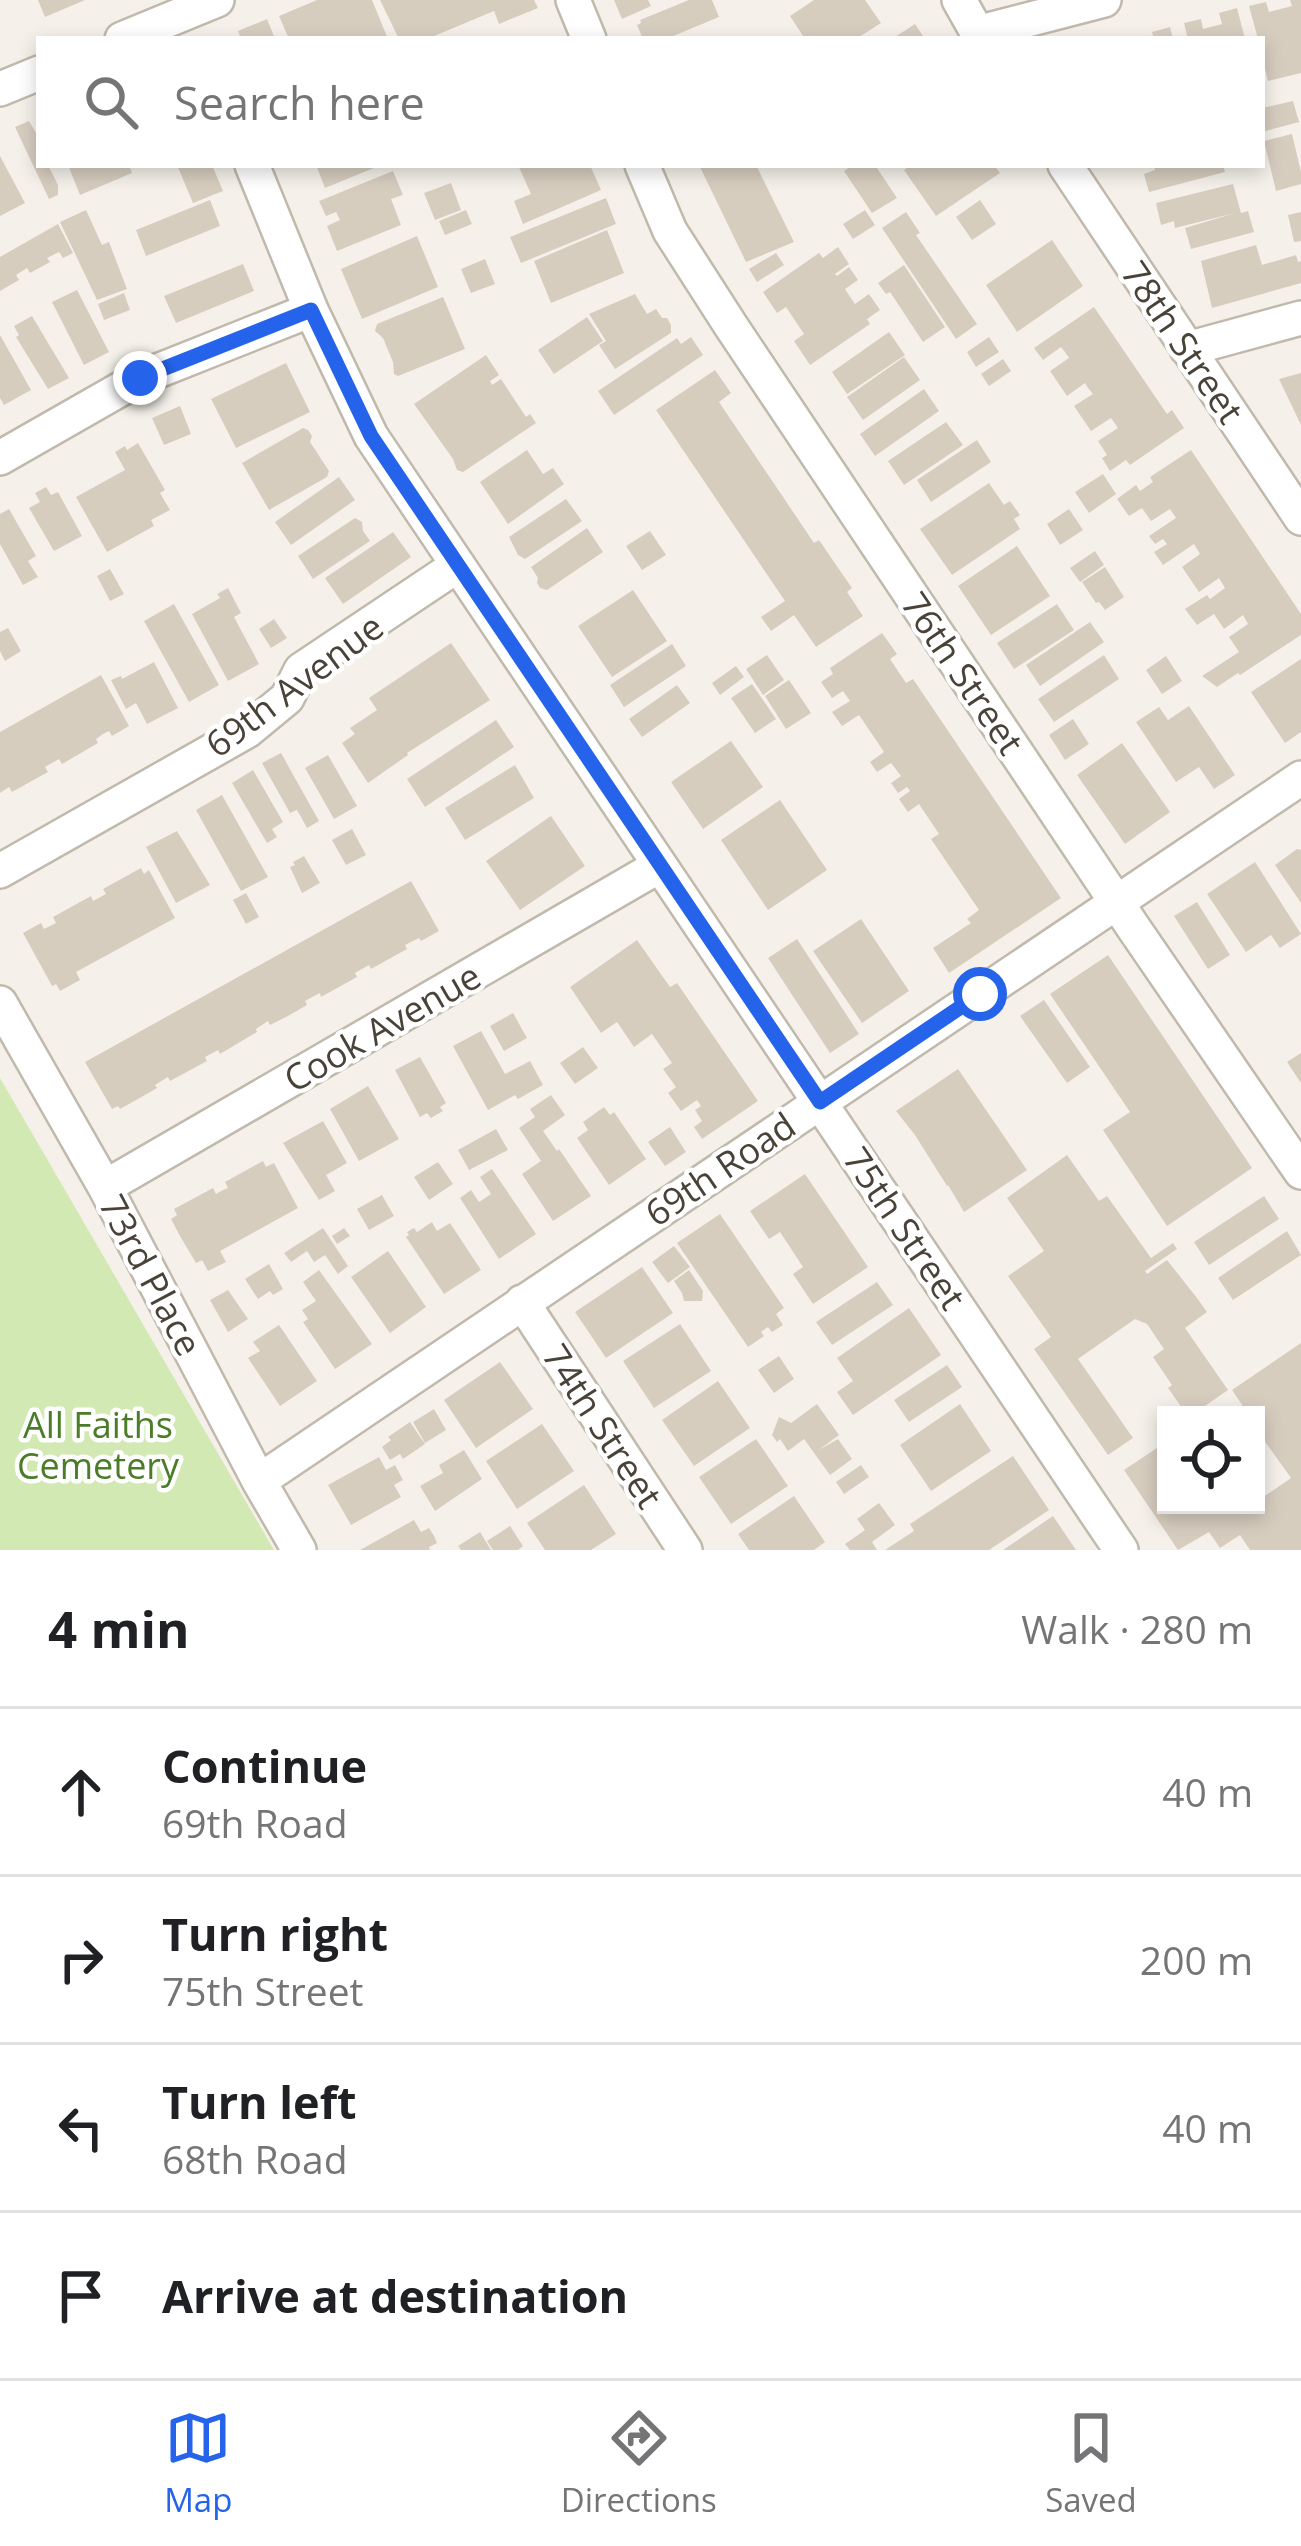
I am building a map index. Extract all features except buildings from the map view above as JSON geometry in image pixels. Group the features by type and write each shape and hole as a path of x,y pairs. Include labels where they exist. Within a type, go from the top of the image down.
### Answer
{"street":[{"path":"573,0 589,36"},
{"path":"959,0 979,36 1104,0"},
{"path":"131,36 198,13"},
{"path":"0,89 36,74"},
{"name":"75th Street","path":"253,168 311,310 371,436 1121,1550"},
{"name":"76th Street","path":"643,168 670,231 718,307 1301,1172"},
{"name":"78th Street","path":"1067,168 1301,518"},
{"path":"0,458 140,378 311,310"},
{"path":"1187,349 1301,319"},
{"name":"69th Avenue","path":"0,871 247,730 287,698 301,670 458,565"},
{"name":"69th Road","path":"259,1480 1301,778"},
{"name":"Cook Avenue","path":"105,1187 659,866"},
{"name":"73rd Place","path":"0,1003 105,1187 298,1550"},
{"name":"74th Street","path":"522,1302 685,1550"}],"green space":[{"name":"All Faiths Cemetery","path":"0,1078 274,1550 0,1550"}],"route":[{"path":"140,378 311,310 371,436 820,1102 980,994"}]}
